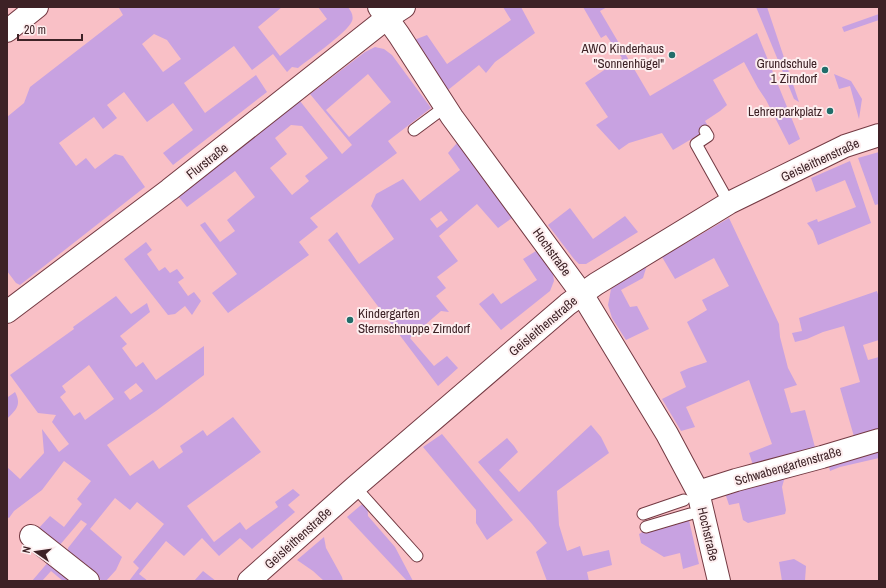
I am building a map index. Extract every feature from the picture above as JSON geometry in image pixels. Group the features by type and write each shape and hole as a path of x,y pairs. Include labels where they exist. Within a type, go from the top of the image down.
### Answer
{"street":[{"path":"7,31 37,7"},
{"name":"Hochstraße","path":"390,11 445,107 582,294 667,434 691,496 719,581"},
{"name":"Flurstraße","path":"7,312 169,190 390,11"},
{"name":"Geisleithenstraße","path":"249,581 355,487 568,304 596,284 729,203 845,146 879,135"},
{"name":"Schwabengartenstraße","path":"691,496 736,480 879,440"},
{"path":"31,536 88,581"}],"lane":[{"path":"414,130 445,107"},
{"path":"705,131 708,136 696,144 729,203"},
{"path":"355,487 417,556"},
{"path":"643,514 691,496"},
{"path":"646,527 690,514"}],"shaded area":[{"path":"282,7 258,27 280,56 327,19 318,7 348,7 353,17 349,26 343,32 298,68 292,67 287,72 273,54 252,70 234,46 184,83 205,113 256,75 267,92 173,165 163,153 193,130 173,103 147,122 124,92 107,105 117,118 103,129 94,117 59,143 76,166 86,158 95,169 115,154 123,156 145,187 20,285 16,283 7,271 7,117 24,103 30,87 123,15 119,8","holes":["154,34 167,40 181,59 163,72 142,44"]},
{"path":"503,7 521,7 535,33 495,62 486,73 479,65 448,90 414,40 427,35 447,64 511,20"},
{"path":"583,7 607,7 600,11 650,96 757,33 800,139 789,145 766,100 744,62 713,80 727,105 705,121 709,128 705,131 673,150 662,133 629,143 619,150 596,125 608,117 585,83 622,58 606,35 601,38"},
{"path":"756,7 767,7 799,102 794,99"},
{"path":"879,14 879,20 844,32 842,27"},
{"path":"375,47 384,49 392,55 431,108 388,141 397,153 310,218 318,227 299,242 309,255 228,313 212,293 237,274 200,225 205,222 220,242 235,231 227,220 255,197 235,171 187,207 177,195 300,101 342,154 352,145 310,94 365,52","holes":["368,74 391,102 349,137 326,110","291,125 302,126 328,158 305,176 309,181 292,195 270,168 287,154 275,138"]},
{"path":"834,74 851,81 862,99 859,119 850,86 839,89"},
{"path":"457,143 512,218 498,228 477,204 439,236 458,261 437,277 446,288 436,296 449,312 441,311 410,338 434,366 447,356 458,368 438,386 328,240 337,232 359,264 394,239 371,206 376,194 403,179 420,201 460,170 448,153","holes":["441,211 448,220 437,228 430,219"]},
{"path":"879,152 879,204 875,205 858,158"},
{"path":"850,161 871,223 818,245 813,231 807,223 817,219 818,222 856,207 845,180 816,192 811,178"},
{"path":"570,208 593,239 625,216 638,232 586,264 579,264 548,225"},
{"path":"729,218 779,324 780,337 788,368 797,385 784,389 791,413 805,410 816,451 754,468 749,453 772,444 749,380 686,407 695,427 681,431 662,399 686,387 680,372 707,362 687,322 707,310 702,300 729,286 714,258 675,279 662,257"},
{"path":"146,242 152,250 147,254 159,271 165,267 170,273 177,269 184,278 178,282 188,296 194,292 201,301 192,315 185,306 175,314 168,315 124,259"},
{"path":"536,251 553,273 554,281 550,291 501,330 479,304 493,293 501,304 537,280 523,259"},
{"path":"647,265 643,278 621,290 630,307 637,306 649,329 626,340 612,318 608,305 611,289"},
{"path":"877,291 879,298 879,340 863,345 868,360 879,357 879,433 855,440 840,388 860,382 844,326 795,342 792,333 802,331 799,318"},
{"path":"116,296 131,314 147,303 150,312 120,336 127,344 122,348 136,367 143,362 156,380 204,346 204,375 107,445 130,476 153,460 159,469 183,452 180,446 203,430 207,436 233,417 261,452 187,506 214,542 240,522 246,530 278,507 275,502 293,489 300,495 288,505 295,512 252,549 240,538 219,556 202,538 184,556 166,541 139,574 148,581 129,581 139,568 133,562 164,524 137,502 130,510 115,498 90,529 122,557 116,570 106,581 102,581 68,553 68,548 87,524 81,520 59,546 38,529 50,516 64,527 82,504 77,499 91,481 64,461 42,490 14,511 9,518 7,517 7,467 20,479 44,453 42,429 59,452 69,444 52,422 56,415 38,413 10,375 74,329 73,327","holes":["89,365 114,399 85,420 80,412 74,416 60,397 66,392 62,386","136,383 143,391 130,400 124,392"]},
{"path":"15,392 18,404 13,413 7,419 7,396 8,397"},
{"path":"591,425 601,437 609,453 557,491 559,525 567,551 580,546 583,556 609,550 612,565 587,572 589,581 547,581 536,552 547,543 478,462 507,438 518,452 499,470 519,492"},
{"path":"442,434 513,520 487,540 476,523 476,510 423,447"},
{"path":"879,447 879,458 840,467 830,471 828,462"},
{"path":"786,473 782,487 786,510 785,514 748,523 743,520 739,503 729,505 725,493"},
{"path":"367,500 368,516 395,547 413,581 407,581 347,517"},
{"path":"688,516 699,564 683,569 680,553 664,557 641,543 639,534 656,524"},
{"path":"324,537 326,548 343,581 324,581 297,560"},
{"path":"794,559 806,566 805,581 782,581 779,562"},
{"path":"49,561 70,578 68,581 63,581 51,571 42,581 32,581"},
{"path":"203,571 216,581 194,581"}],"place":[{"name":"AWO Kinderhaus \"Sonnenhügel\"","path":"672,55"},
{"name":"Grundschule 1 Zirndorf","path":"825,70"},
{"name":"Lehrerparkplatz","path":"830,111"},
{"name":"Kindergarten Sternschnuppe Zirndorf","path":"350,320"}]}
